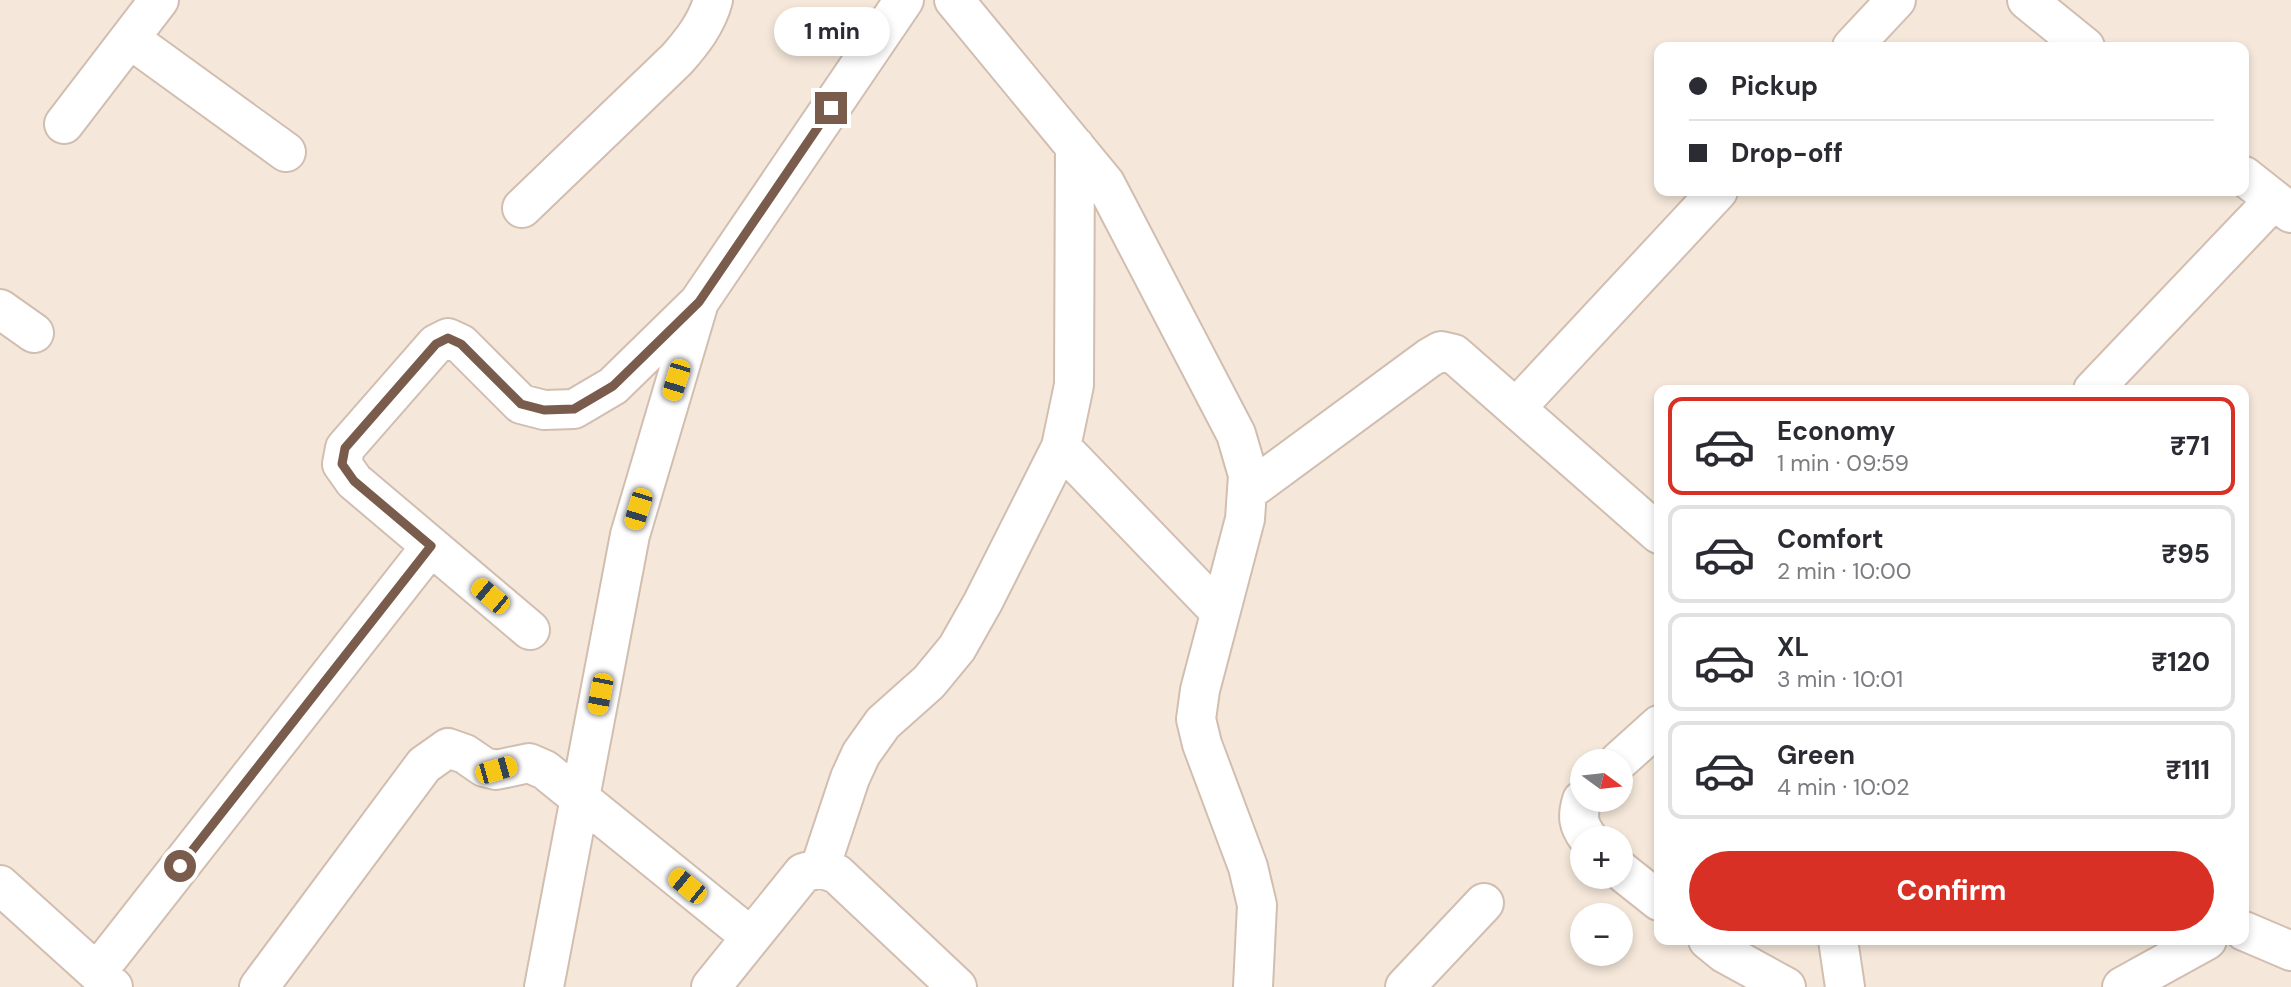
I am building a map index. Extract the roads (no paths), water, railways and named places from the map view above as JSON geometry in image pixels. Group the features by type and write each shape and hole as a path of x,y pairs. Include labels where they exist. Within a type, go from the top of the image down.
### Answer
{"street":[{"path":"64,124 159,0"},
{"path":"522,208 693,41 713,0"},
{"path":"530,630 354,481 342,464 345,448 436,344 448,338 461,344 521,404 544,410 574,409 613,386 699,302 904,0"},
{"path":"1857,42 1896,0"},
{"path":"2027,0 2079,42"},
{"path":"966,4 1105,183 1236,434 1248,475 1245,519 1200,690 1196,719 1202,744 1248,867 1257,905 1252,987"},
{"path":"130,39 286,152"},
{"path":"820,868 850,778 861,754 883,723 929,682 957,648 1061,447 1074,385 1074,146"},
{"path":"2098,385 2283,207 2249,180"},
{"path":"1516,408 1713,196"},
{"path":"544,987 630,535 699,302"},
{"path":"0,309 34,333"},
{"path":"1247,492 1441,351 1454,354 1654,530"},
{"path":"1061,447 1220,612"},
{"path":"0,885 105,980 431,546"},
{"path":"1632,749 1654,730"},
{"path":"259,987 424,765 448,748 465,754 484,767 496,770 529,763 545,770 751,937"},
{"path":"711,987 803,873 820,868 837,874 957,987"},
{"path":"1633,880 1654,897"},
{"path":"1405,987 1485,903"},
{"path":"2249,930 2291,951"},
{"path":"1714,945 1786,987"},
{"path":"1839,945 1845,987"},
{"path":"2122,987 2198,945"}]}
